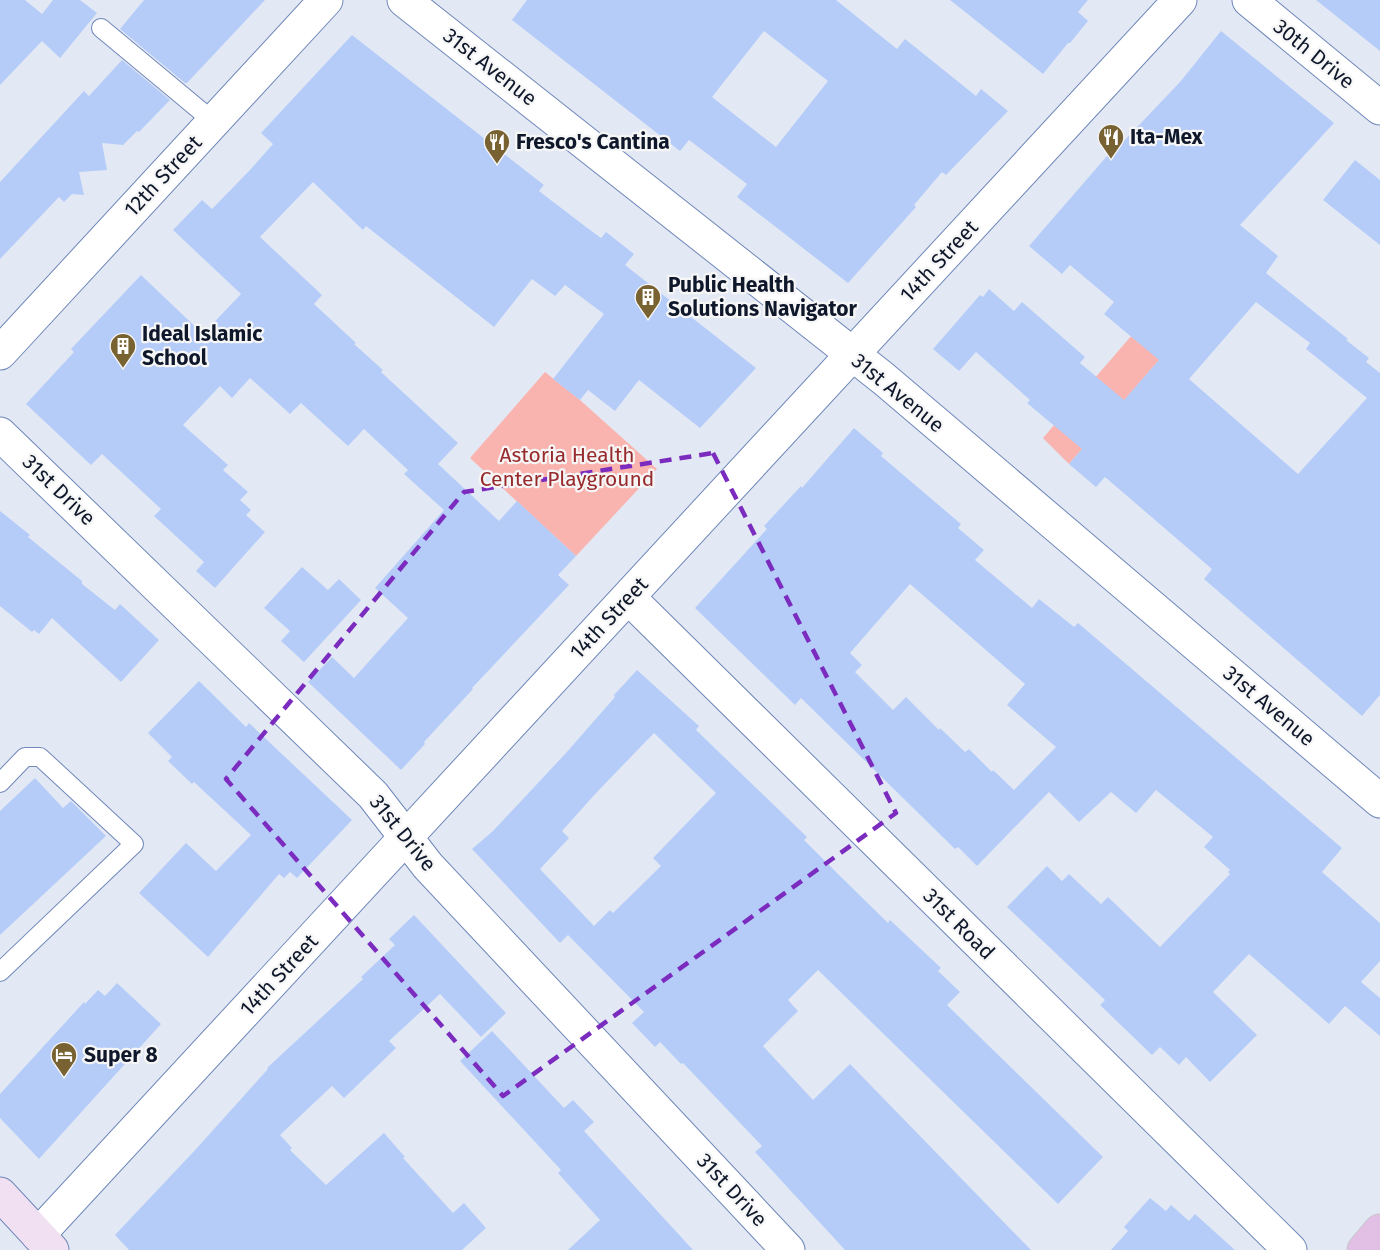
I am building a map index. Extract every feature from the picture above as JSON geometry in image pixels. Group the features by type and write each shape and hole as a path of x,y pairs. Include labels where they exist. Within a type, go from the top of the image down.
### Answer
{"main road":[{"path":"0,1194 46,1243"},
{"path":"1364,1250 1380,1232"}],"street":[{"name":"12th Street","path":"0,353 326,0"},
{"name":"31st Avenue","path":"404,0 893,387 1380,801"},
{"name":"14th Street","path":"46,1243 406,837 1180,0"},
{"name":"30th Drive","path":"1249,0 1380,108"},
{"name":"31st Drive","path":"0,434 374,795 428,866 788,1250"},
{"name":"31st Road","path":"628,597 1290,1250"}],"lane":[{"path":"101,28 214,122"},
{"path":"0,783 26,757 40,757 135,844 0,972"}],"highlighted area":[{"path":"713,453 896,813 503,1096 226,779 464,492"}],"green space":[{"path":"1177,283 1205,307 1069,464 1043,438"},
{"name":"Astoria Health Center Playground","path":"545,372 657,469 576,556 470,458"}],"building":[{"path":"0,0 25,0 42,14 53,0 80,0 97,13 60,58 42,41 0,85"},
{"path":"144,0 265,0 185,83 120,29"},
{"path":"527,0 836,0 897,49 905,39 976,96 981,89 1008,111 946,175 942,172 914,205 916,207 848,283 737,197 747,184 689,140 680,151 512,20","holes":["764,31 828,81 776,147 712,97"]},
{"path":"950,0 1088,0 1078,12 1088,21 1043,74"},
{"path":"1316,0 1380,0 1380,51"},
{"path":"1221,31 1334,123 1240,225 1278,256 1266,273 1348,339 1346,340 1369,358 1366,362 1380,373 1380,695 1362,716 1204,579 1212,569 1105,477 1096,487 1069,464 1082,449 1027,403 1030,400 976,352 959,371 933,349 980,295 983,297 989,289 1014,311 1022,302 1085,357 1080,363 1124,400 1159,360 1104,314 1114,302 1070,265 1062,274 1029,246 1120,141 1122,143 1180,82","holes":["1256,302 1310,343 1306,349 1367,398 1298,474 1189,379"]},
{"path":"352,35 544,185 539,191 601,238 606,232 634,254 625,265 756,368 700,428 639,380 615,411 588,390 580,400 553,379 604,314 565,285 555,296 532,279 494,327 366,226 363,230 313,182 260,237 322,295 314,304 383,370 381,372 458,443 438,464 499,521 517,501 576,556 558,575 569,585 472,688 401,770 308,682 332,657 354,678 408,618 375,588 444,510 404,474 408,470 364,429 348,446 301,403 290,414 250,378 232,398 220,386 183,425 228,465 223,470 248,492 240,500 251,510 246,515 265,532 215,588 196,571 204,562 154,516 161,509 102,454 91,465 26,404 74,352 71,349 141,275 203,334 241,294 173,230 202,200 212,209 249,171 273,144 261,133"},
{"path":"122,60 170,100 123,145 102,143 107,170 79,172 84,195 72,194 64,202 59,197 0,259 0,182 84,91 89,96"},
{"path":"1355,160 1380,180 1380,245 1323,200"},
{"path":"854,428 883,453 881,456 961,524 958,528 984,550 975,560 1032,608 1039,599 1074,627 1078,623 1342,848 1322,872 1380,923 1380,961 1361,982 1380,998 1380,1036 1345,1006 1329,1024 1249,954 1213,992 1257,1035 1210,1082 1186,1057 1179,1065 1160,1047 1152,1055 1100,1005 1105,1000 1007,907 1047,866 1062,881 1069,874 1101,904 1108,897 1160,947 1230,874 1228,872 1230,870 1204,847 1213,837 1156,790 1136,813 1111,792 1079,822 1049,792 977,866 958,847 955,849 801,698 795,705 695,608 767,529 764,526 801,486 802,488","holes":["910,584 1025,684 1007,705 1056,747 1014,790 969,749 965,752 940,728 939,730 906,697 893,710 855,672 862,665 850,653"]},
{"path":"0,511 82,581 82,584 115,610 120,604 159,640 121,682 52,618 39,634 34,630 32,632 0,606"},
{"path":"302,567 328,590 339,579 361,600 304,662 281,641 290,631 264,608"},
{"path":"637,670 699,726 696,730 807,837 804,840 837,873 888,923 890,920 941,968 938,971 960,992 947,1005 1103,1157 1058,1204 818,970 788,1000 798,1011 763,1046 813,1100 850,1064 1031,1250 845,1250 755,1152 762,1146 683,1063 681,1064 660,1042 655,1047 632,1023 644,1012 568,935 560,943 472,849 493,831 566,753 615,697 614,695","holes":["654,733 716,793 653,858 661,866 613,913 610,910 594,926 540,869 569,838 562,831"]},
{"path":"199,681 246,727 249,723 352,820 297,878 290,872 284,878 279,874 208,957 139,893 186,843 216,871 251,835 168,761 172,757 148,733"},
{"path":"35,778 63,808 71,801 106,836 0,935 0,811"},
{"path":"414,915 506,1013 481,1037 440,994 389,1041 396,1048 344,1098 332,1086 280,1135 292,1148 290,1150 326,1185 384,1133 405,1157 403,1158 453,1213 464,1203 486,1228 462,1250 129,1250 115,1235 197,1148 267,1068 363,979 361,977 395,945 389,939"},
{"name":"Super 8","path":"117,983 161,1024 39,1159 0,1118 0,1094 84,1002 85,1004 98,990 105,996"},
{"path":"492,1031 564,1108 573,1100 594,1122 584,1131 693,1250 568,1250 600,1220 558,1173 561,1170 460,1061"},
{"path":"1150,1198 1166,1211 1171,1205 1189,1221 1195,1214 1235,1250 1111,1250 1128,1231 1124,1227"}],"place":[{"name":"Ita-Mex","path":"1111,160"},
{"name":"Fresco's Cantina","path":"497,165"},
{"name":"Public Health Solutions Navigator","path":"648,320"},
{"name":"Ideal Islamic School","path":"123,369"},
{"name":"Super 8","path":"64,1078"}]}
